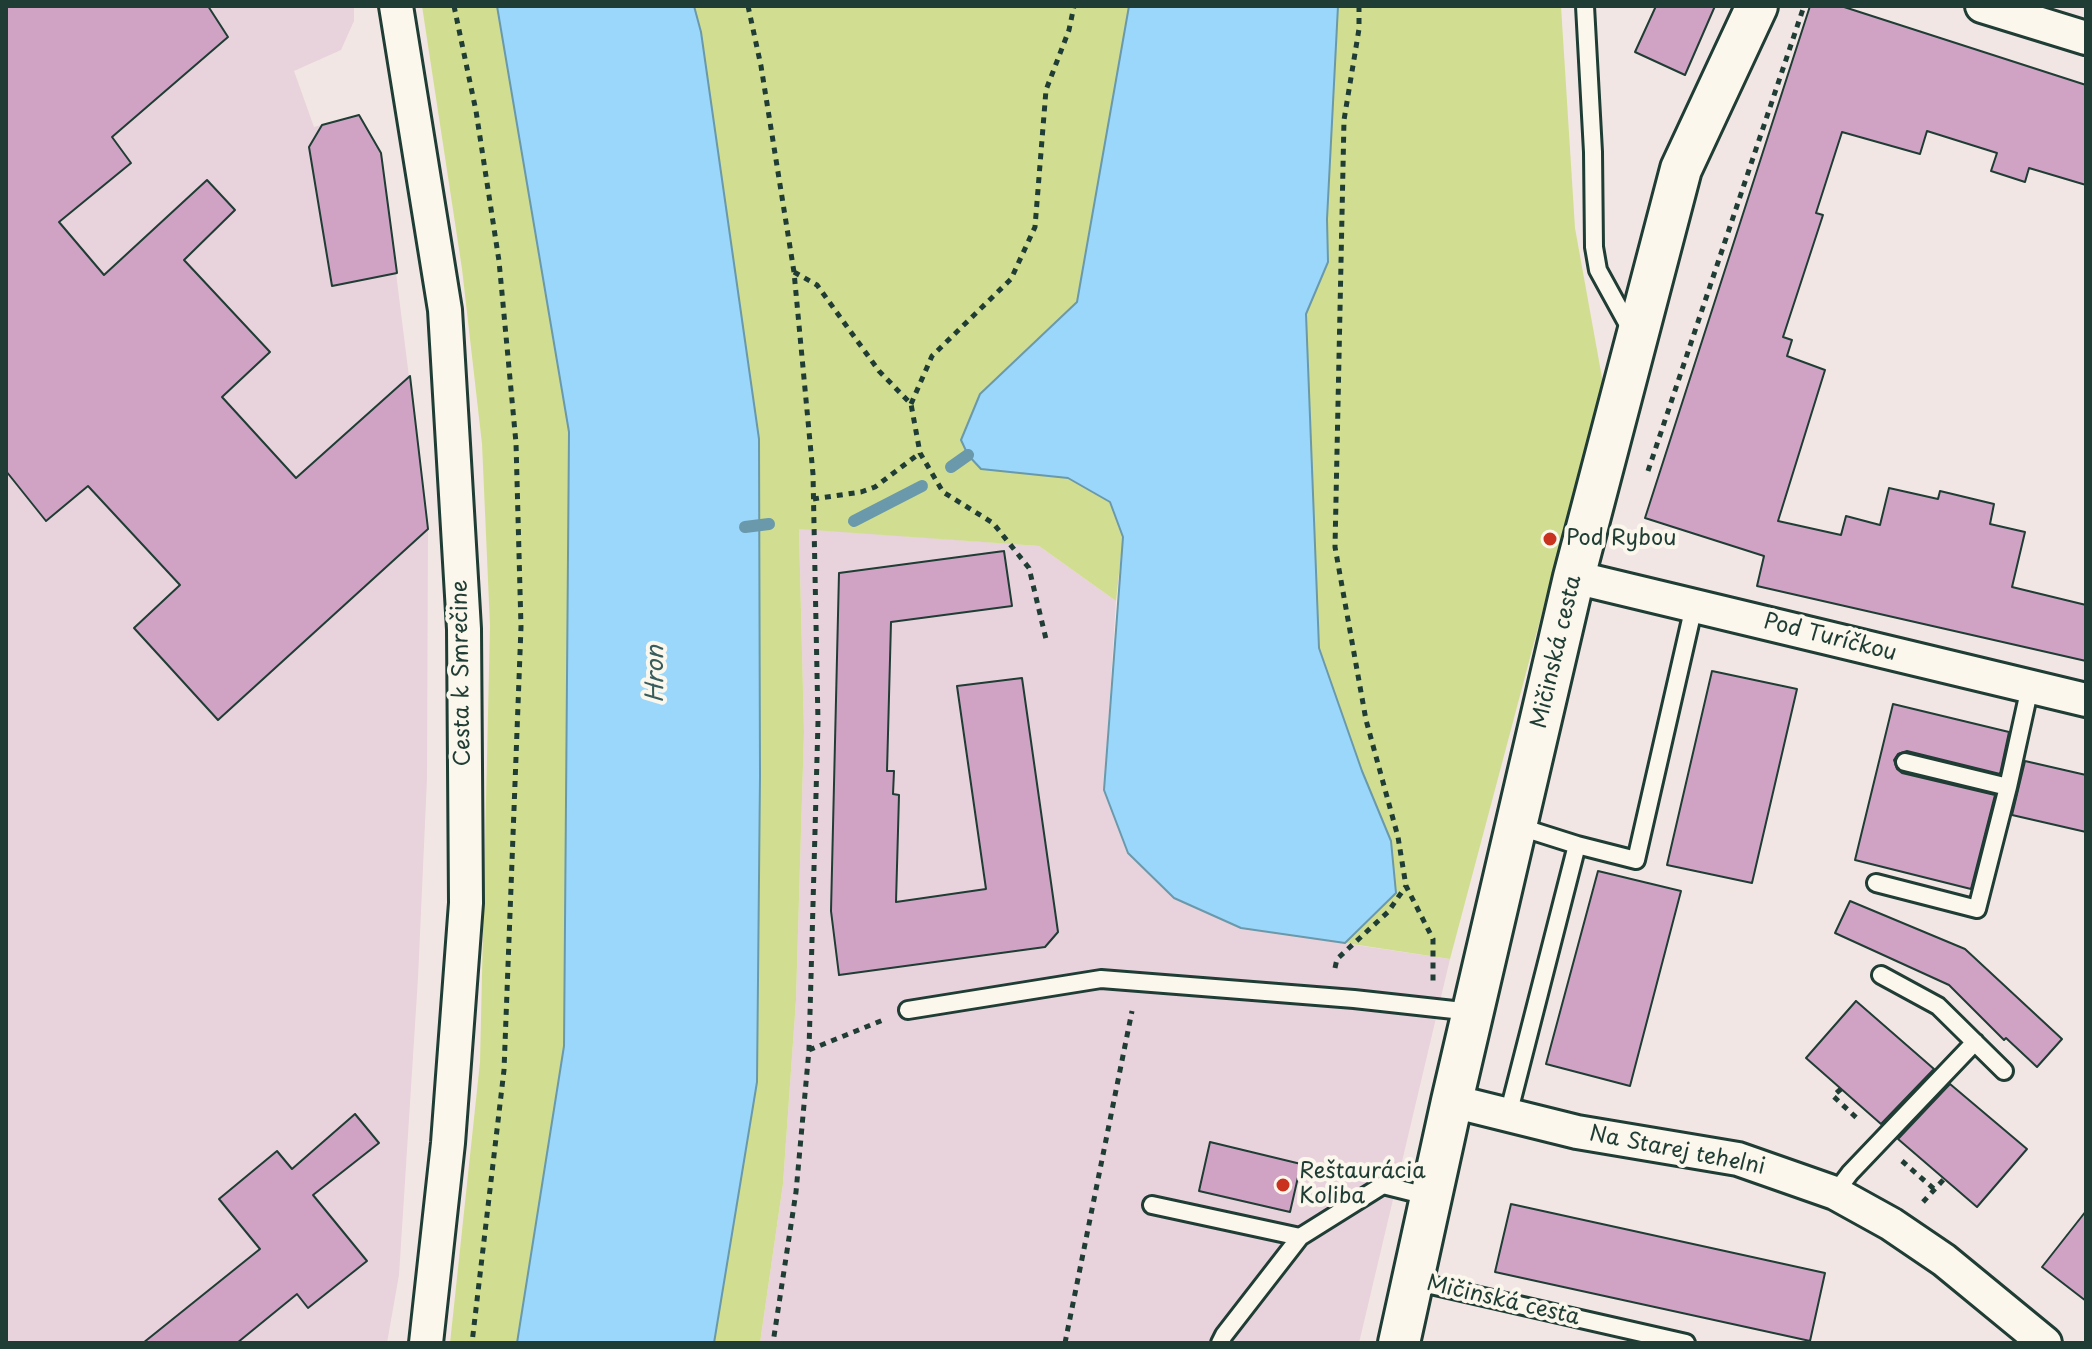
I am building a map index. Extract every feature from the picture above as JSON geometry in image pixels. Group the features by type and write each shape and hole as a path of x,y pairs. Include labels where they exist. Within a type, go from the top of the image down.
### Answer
{"street":[{"name":"Cesta k Smrečine","path":"396,6 445,310 464,629 466,903 448,1143 426,1343"},
{"name":"Mičinská cesta","path":"1399,1343 1574,577 1681,169 1757,6"},
{"path":"1982,6 2086,38"},
{"name":"Pod Turíčkou","path":"1574,577 2086,700"},
{"name":"Na Starej tehelni","path":"1452,1101 1577,1132 1738,1159 1835,1193 1891,1224 1944,1260 2045,1343"}],"lane":[{"path":"1585,6 1593,152 1594,247 1598,270 1637,340"},
{"path":"1516,826 1636,860 1694,606"},
{"path":"1876,883 1977,909 2030,687"},
{"path":"1905,762 2008,787"},
{"path":"1508,1115 1577,845"},
{"path":"1881,975 1938,1006 2004,1071"},
{"path":"908,1010 1101,979 1354,999 1473,1012"},
{"path":"1835,1193 1850,1173 1975,1042"},
{"path":"1220,1343 1300,1237 1383,1185 1431,1197"},
{"path":"1152,1205 1300,1237"},
{"name":"Mičinská cesta","path":"1413,1281 1686,1343"}],"path":[{"path":"748,6 761,66 794,272 813,474 818,722 809,1050 796,1192 773,1343"},
{"path":"911,404 932,356 1011,279 1035,227 1046,90 1069,30 1074,6"},
{"path":"1359,6 1359,29 1344,120 1335,547 1366,720 1398,837 1406,886 1433,939 1432,1008"},
{"path":"1644,483 1804,6"},
{"path":"794,272 817,285 879,371 911,404 920,453 943,492 993,523 1029,568 1046,639"},
{"path":"813,499 875,487 920,453"},
{"path":"1348,947 1388,912 1406,886"},
{"path":"1065,1343 1137,982"},
{"path":"809,1050 908,1010"},
{"path":"1841,1089 1833,1096 1934,1189"},
{"path":"1923,1203 1944,1179"}],"shaded area":[{"path":"6,6 354,6 354,21 341,50 294,71 314,127 359,115 381,153 428,529 427,779 418,978 399,1275 387,1343 6,1343"},
{"path":"799,528 1039,546 1116,601 1104,790 1128,853 1174,898 1241,928 1450,959 1359,1343 760,1343 783,1184 796,1000 804,732"}],"green space":[{"path":"422,6 497,6 569,432 564,1046 517,1343 450,1343 480,1062 490,626 482,444 462,269"},
{"path":"694,6 1129,6 1077,302 980,394 981,469 1068,478 1110,502 1123,537 1116,601 1039,546 799,529 804,732 796,1000 783,1184 760,1343 714,1343 757,1082 759,439 701,32"},
{"path":"1338,6 1561,6 1575,228 1603,383 1450,959 1345,943 1396,893 1391,841 1362,771 1319,648 1306,314 1328,262 1327,219"}],"water":[{"name":"Hron","path":"497,6 694,6 701,32 759,439 757,1082 714,1343 517,1343 564,1046 569,432"},
{"path":"1129,6 1338,6 1327,219 1328,262 1306,314 1319,648 1362,771 1391,841 1396,893 1345,943 1241,928 1174,898 1128,853 1104,790 1123,537 1110,502 1068,478 981,469 968,455 961,440 980,394 1077,302"}],"building":[{"path":"6,6 208,6 228,37 112,137 131,163 59,222 104,275 207,180 235,210 184,260 270,352 222,397 296,478 410,376 428,529 218,720 134,628 180,585 88,486 46,521 6,471"},
{"path":"1656,6 1715,6 1685,75 1635,52"},
{"path":"1810,6 1841,6 2086,85 2086,185 2029,168 2025,182 1991,171 1997,153 1927,131 1920,154 1842,132 1816,213 1823,215 1783,337 1792,340 1787,356 1825,370 1778,521 1841,535 1846,516 1880,525 1889,488 1938,499 1940,491 1994,504 1990,524 2025,532 2012,587 2086,605 2086,661 1757,586 1764,556 1645,518"},
{"path":"359,115 381,153 397,273 332,286 309,147 322,125"},
{"path":"1004,551 1012,606 891,622 887,771 894,771 893,794 899,795 896,902 986,889 957,686 1022,678 1058,932 1045,947 839,975 831,911 839,573"},
{"path":"1712,671 1797,689 1752,883 1667,865"},
{"path":"1893,704 2009,732 2000,774 1907,751 1898,754 1894,760 1902,773 1995,795 1971,889 1855,860"},
{"path":"2025,761 2086,775 2086,832 2012,815"},
{"path":"1598,871 1681,891 1630,1086 1546,1064"},
{"path":"1850,901 1965,949 2062,1039 2037,1067 2006,1038 2004,1040 1949,985 1835,933"},
{"path":"1856,1001 1934,1069 1881,1124 1806,1058"},
{"path":"1950,1084 2027,1149 1977,1207 1898,1139"},
{"path":"355,1114 379,1143 313,1195 367,1261 308,1308 297,1294 237,1343 143,1343 260,1249 219,1199 277,1151 292,1169"},
{"path":"1210,1142 1301,1164 1290,1212 1199,1191"},
{"path":"1511,1204 1825,1273 1810,1341 1495,1272"},
{"path":"2086,1211 2086,1301 2042,1267"}],"waterway":[{"path":"951,467 968,455"},
{"path":"854,521 922,486"},
{"path":"745,527 769,524"}],"place":[{"name":"Pod Rybou","path":"1550,539"},
{"name":"Reštaurácia Koliba","path":"1283,1185"}]}
